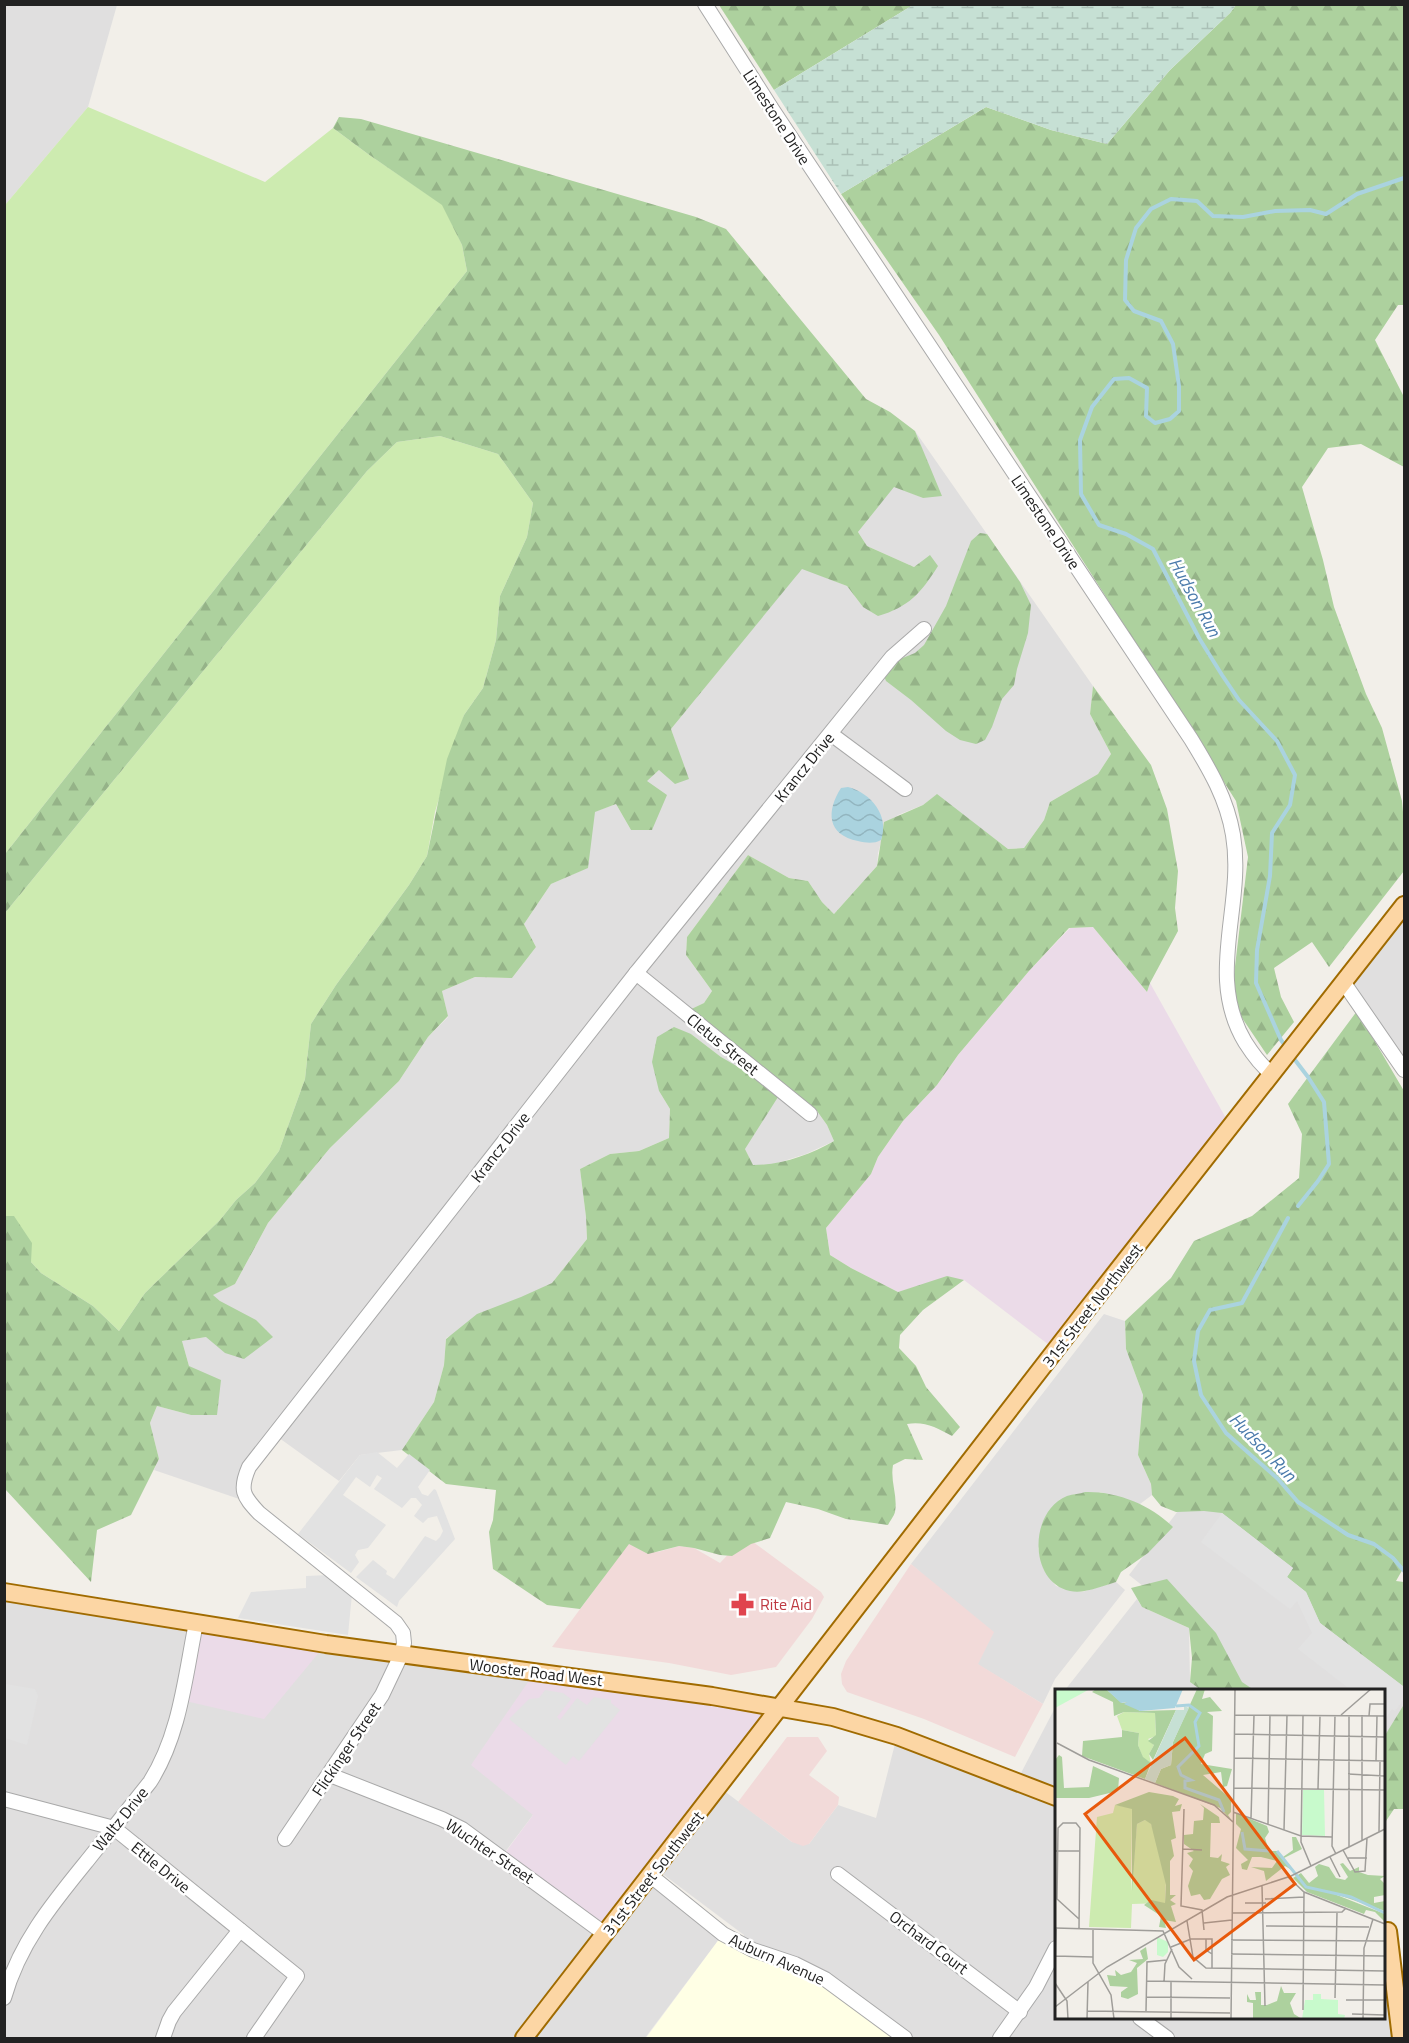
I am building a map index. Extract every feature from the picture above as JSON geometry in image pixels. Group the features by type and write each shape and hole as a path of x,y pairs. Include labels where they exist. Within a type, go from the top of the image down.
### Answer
{"main road":[{"name":"31st Street Northwest","path":"782,1707 1271,1073 1286,1058 1404,905"},
{"name":"Wooster Road West","path":"4,1592 401,1655 657,1688 782,1707 866,1725 1055,1797"},
{"name":"31st Street Southwest","path":"524,2038 782,1707"},
{"path":"1392,1932 1401,2038"}],"street":[{"name":"Limestone Drive","path":"705,4 772,109 1191,740 1220,789 1228,812 1236,877 1226,973 1228,1002 1237,1029 1246,1044 1264,1068 1271,1073"},
{"name":"Krancz Drive","path":"401,1655 404,1643 403,1633 396,1623 259,1513 244,1495 244,1478 259,1453 295,1411 636,973 892,657 924,629"},
{"path":"831,734 905,789"},
{"name":"Cletus Street","path":"636,973 810,1114"},
{"path":"1344,983 1404,1070"},
{"name":"Waltz Drive","path":"4,1998 13,1971 33,1931 150,1782 167,1753 176,1721 196,1623"},
{"name":"Flickinger Street","path":"285,1839 372,1712 401,1655"},
{"name":"Wuchter Street","path":"330,1775 462,1829 605,1934"},
{"name":"Ettle Drive","path":"4,1799 114,1828 297,1976 254,2038"},
{"name":"Orchard Court","path":"838,1874 1020,2012"},
{"name":"Auburn Avenue","path":"651,1876 723,1934 753,1950 815,1973 843,1991 905,2038"},
{"path":"163,2038 174,2012 240,1930"},
{"path":"1000,2038 1051,1972 1055,1953"},
{"path":"1141,2019 1167,2038"}],"shaded area":[{"path":"5,4 117,5 88,107 5,205"},
{"path":"915,431 1093,686 1090,714 1111,754 1098,774 1050,802 1044,820 1024,848 1008,849 936,795 923,805 898,815 884,832 877,866 834,914 822,902 808,881 789,878 748,855 687,937 686,955 712,991 704,1003 686,1012 817,1111 834,1141 806,1154 771,1165 753,1165 745,1149 721,1057 691,1034 659,1091 670,1109 669,1138 639,1151 610,1154 580,1169 587,1239 552,1283 446,1338 444,1365 434,1402 402,1450 360,1455 339,1481 275,1435 249,1467 248,1502 154,1470 159,1459 150,1423 157,1406 191,1415 189,1366 182,1341 206,1337 220,1301 212,1295 235,1284 268,1223 330,1148 399,1081 428,1037 448,1017 442,991 475,977 512,978 536,947 524,924 551,884 587,868 594,812 616,804 631,830 646,781 659,770 688,779 671,729 802,568 847,586 863,607 930,555 914,567 867,546 858,532 894,486 923,498 926,459"},
{"path":"1404,905 1404,1070 1344,983"},
{"path":"1093,927 1147,992 1150,983 1227,1120 1053,1348 964,1280 922,1285 898,1292 851,1268 830,1255 826,1228 871,1174 878,1157 903,1121 937,1085 958,1055 1029,971 1070,928"},
{"path":"1104,1314 1125,1321 1126,1349 1143,1395 1138,1455 1151,1484 1152,1495 1140,1504 1100,1492 1038,1548 1044,1570 1056,1586 1082,1592 1116,1582 1125,1590 1055,1679 1043,1704 977,1664 920,1572 911,1564"},
{"path":"377,1452 397,1468 409,1454 430,1470 418,1487 422,1494 428,1496 434,1489 436,1490 455,1539 399,1601 397,1607 356,1577 373,1560 394,1579 425,1536 436,1541 440,1537 443,1531 437,1516 428,1518 423,1523 414,1516 422,1505 416,1498 411,1498 402,1508 374,1489 382,1478 377,1475 370,1487 356,1477 343,1495 386,1525 368,1548 358,1550 355,1555 359,1562 351,1573 298,1534 360,1455"},
{"path":"1201,1481 1404,1637 1404,1718 1385,1746 1385,1689 1240,1689 1205,1635 1129,1575"},
{"path":"1222,1513 1293,1568 1287,1577 1306,1592 1320,1623 1404,1687 1404,1699 1395,1711 1392,1709 1386,1718 1385,1716 1385,1689 1350,1689 1298,1649 1312,1633 1297,1601 1290,1609 1201,1542"},
{"path":"749,1539 821,1592 824,1597 812,1619 776,1667 731,1675 669,1663 552,1647 629,1543 658,1552 679,1546 694,1548 720,1563 737,1545"},
{"path":"911,1564 994,1632 978,1664 1043,1704 1015,1757 924,1719 847,1692 842,1684 841,1674 846,1661"},
{"path":"329,1575 352,1594 348,1635 238,1618 251,1592 306,1588 306,1576"},
{"path":"4,1592 326,1644 535,1672 533,1815 502,1856 651,1876 723,1934 645,2038 5,2038"},
{"path":"1137,1599 1142,1607 1189,1628 1190,1682 1200,1689 1066,1689"},
{"path":"196,1623 326,1644 264,1719 181,1700"},
{"path":"535,1672 782,1707 605,1934 502,1857 533,1815 471,1765"},
{"path":"5,1684 35,1689 38,1696 27,1745 5,1738"},
{"path":"545,1690 563,1693 571,1699 557,1717 560,1720 577,1698 587,1705 594,1697 611,1700 611,1703 620,1710 579,1761 573,1756 566,1765 509,1719 529,1699 539,1698"},
{"path":"1055,1708 1055,1790 1020,1775"},
{"path":"897,1736 1055,1797 1055,2019 1385,2019 1385,2008 1397,2006 1401,2038 905,2038 742,1944 744,1935 656,1869 719,1787 792,1842 809,1844 838,1805 876,1818"},
{"path":"787,1737 818,1737 827,1751 809,1775 839,1797 838,1805 809,1844 803,1846 792,1842 738,1802"},
{"path":"723,1934 795,1964 905,2038 646,2038"}],"green space":[{"path":"719,5 913,5 774,90"},
{"path":"913,5 1236,5 1170,70 1107,144 1051,130 986,107 841,194 774,90"},
{"path":"1236,5 1404,5 1404,305 1398,305 1375,340 1404,397 1404,467 1361,444 1328,448 1302,487 1334,607 1366,694 1382,728 1402,801 1404,871 1329,967 1312,942 1274,968 1281,997 1294,1022 1267,1055 1238,1012 1233,983 1248,857 1236,801 939,335 841,194 986,107 1051,130 1107,144 1170,70"},
{"path":"88,107 265,182 333,128 443,205 462,245 467,271 5,854 5,205"},
{"path":"339,117 361,119 696,217 726,229 866,399 890,412 915,431 942,496 923,498 894,487 858,532 867,546 914,567 930,555 938,566 913,598 898,608 878,616 863,607 847,586 802,569 671,729 689,779 675,784 659,770 647,781 667,795 652,830 631,830 616,804 595,812 588,868 551,884 524,924 536,947 512,978 475,977 442,991 448,1016 428,1037 399,1081 330,1148 268,1223 235,1284 213,1295 256,1320 273,1337 244,1359 225,1353 206,1337 182,1341 189,1366 221,1380 217,1415 191,1415 157,1406 150,1423 159,1459 131,1515 97,1530 91,1582 5,1489 5,1216 14,1216 32,1243 31,1262 41,1273 93,1306 119,1331 145,1293 255,1183 279,1151 305,1079 311,1024 427,856 447,759 464,715 483,688 496,640 500,596 527,537 533,503 498,454 440,436 397,442 367,471 5,913 5,854 467,271 462,245 442,205 333,128"},
{"path":"440,436 498,454 533,503 527,537 500,596 496,640 483,688 464,715 435,812 427,856 311,1024 305,1079 279,1151 255,1183 145,1293 119,1331 93,1306 41,1273 31,1262 14,1217 5,1216 5,913 367,471 397,442"},
{"path":"980,533 987,534 1020,582 1031,605 1028,633 1014,685 1002,699 985,740 976,744 960,740 946,731 886,681 884,676 900,659 915,653 924,645 946,606 971,541"},
{"path":"1093,686 1151,765 1167,809 1178,871 1175,908 1178,931 1147,992 1093,927 1069,928 1029,971 958,1055 937,1085 903,1121 878,1157 871,1174 826,1228 830,1255 898,1292 947,1276 964,1280 923,1310 900,1335 899,1348 916,1366 926,1387 960,1427 952,1436 925,1424 907,1424 923,1460 905,1459 893,1465 892,1477 896,1506 888,1525 846,1519 818,1509 786,1502 770,1538 751,1544 732,1556 679,1546 648,1554 629,1544 580,1609 547,1605 493,1569 489,1532 493,1520 496,1490 446,1484 402,1450 434,1402 444,1365 446,1339 477,1314 552,1283 587,1239 580,1169 610,1154 639,1151 669,1138 670,1109 659,1091 652,1062 657,1037 674,1027 691,1034 721,1057 759,1079 778,1097 745,1149 753,1165 795,1158 834,1141 817,1111 810,1114 685,1012 704,1003 712,991 686,955 687,937 748,855 789,878 808,881 822,902 834,914 877,866 884,822 923,805 937,794 1008,849 1024,848 1044,820 1050,802 1098,774 1111,754 1090,714"},
{"path":"1357,1011 1404,1091 1404,1567 1396,1581 1404,1582 1404,1809 1394,1809 1385,1822 1385,1735 1403,1706 1403,1686 1320,1623 1306,1592 1287,1577 1293,1568 1222,1513 1176,1512 1161,1506 1152,1495 1151,1484 1138,1455 1143,1395 1126,1349 1125,1321 1171,1278 1194,1241 1252,1216 1299,1178 1302,1134 1288,1104"},
{"path":"1085,1492 1109,1494 1133,1501 1154,1512 1173,1527 1148,1553 1121,1572 1116,1582 1076,1592 1056,1585 1046,1574 1038,1546 1040,1530 1054,1504 1067,1496"},
{"path":"1167,1579 1216,1633 1242,1682 1252,1689 1200,1689 1190,1682 1192,1658 1189,1628 1142,1607 1131,1588"}],"water":[{"path":"848,787 864,794 881,814 883,831 881,840 870,843 858,841 848,838 835,828 832,821 833,805 841,788"}],"waterway":[{"name":"Hudson Run","path":"1286,1047 1256,983 1257,950 1270,876 1272,833 1290,805 1295,775 1277,741 1239,700 1222,675 1199,638 1153,549 1126,534 1099,525 1081,494 1080,440 1092,407 1114,379 1129,378 1147,388 1146,416 1155,423 1170,419 1179,411 1179,386 1173,344 1161,321 1134,311 1125,300 1126,260 1136,228 1151,209 1171,199 1197,201 1213,216 1243,217 1275,211 1310,210 1326,214 1357,194 1404,178"},
{"name":"Hudson Run","path":"1292,1056 1324,1102 1329,1164 1298,1206"},
{"name":"Hudson Run","path":"1288,1218 1242,1303 1210,1310 1198,1331 1194,1361 1201,1395 1226,1433 1278,1479 1298,1502 1348,1535 1374,1544 1393,1558 1404,1571"}],"place":[{"name":"Rite Aid","path":"742,1604"}]}
